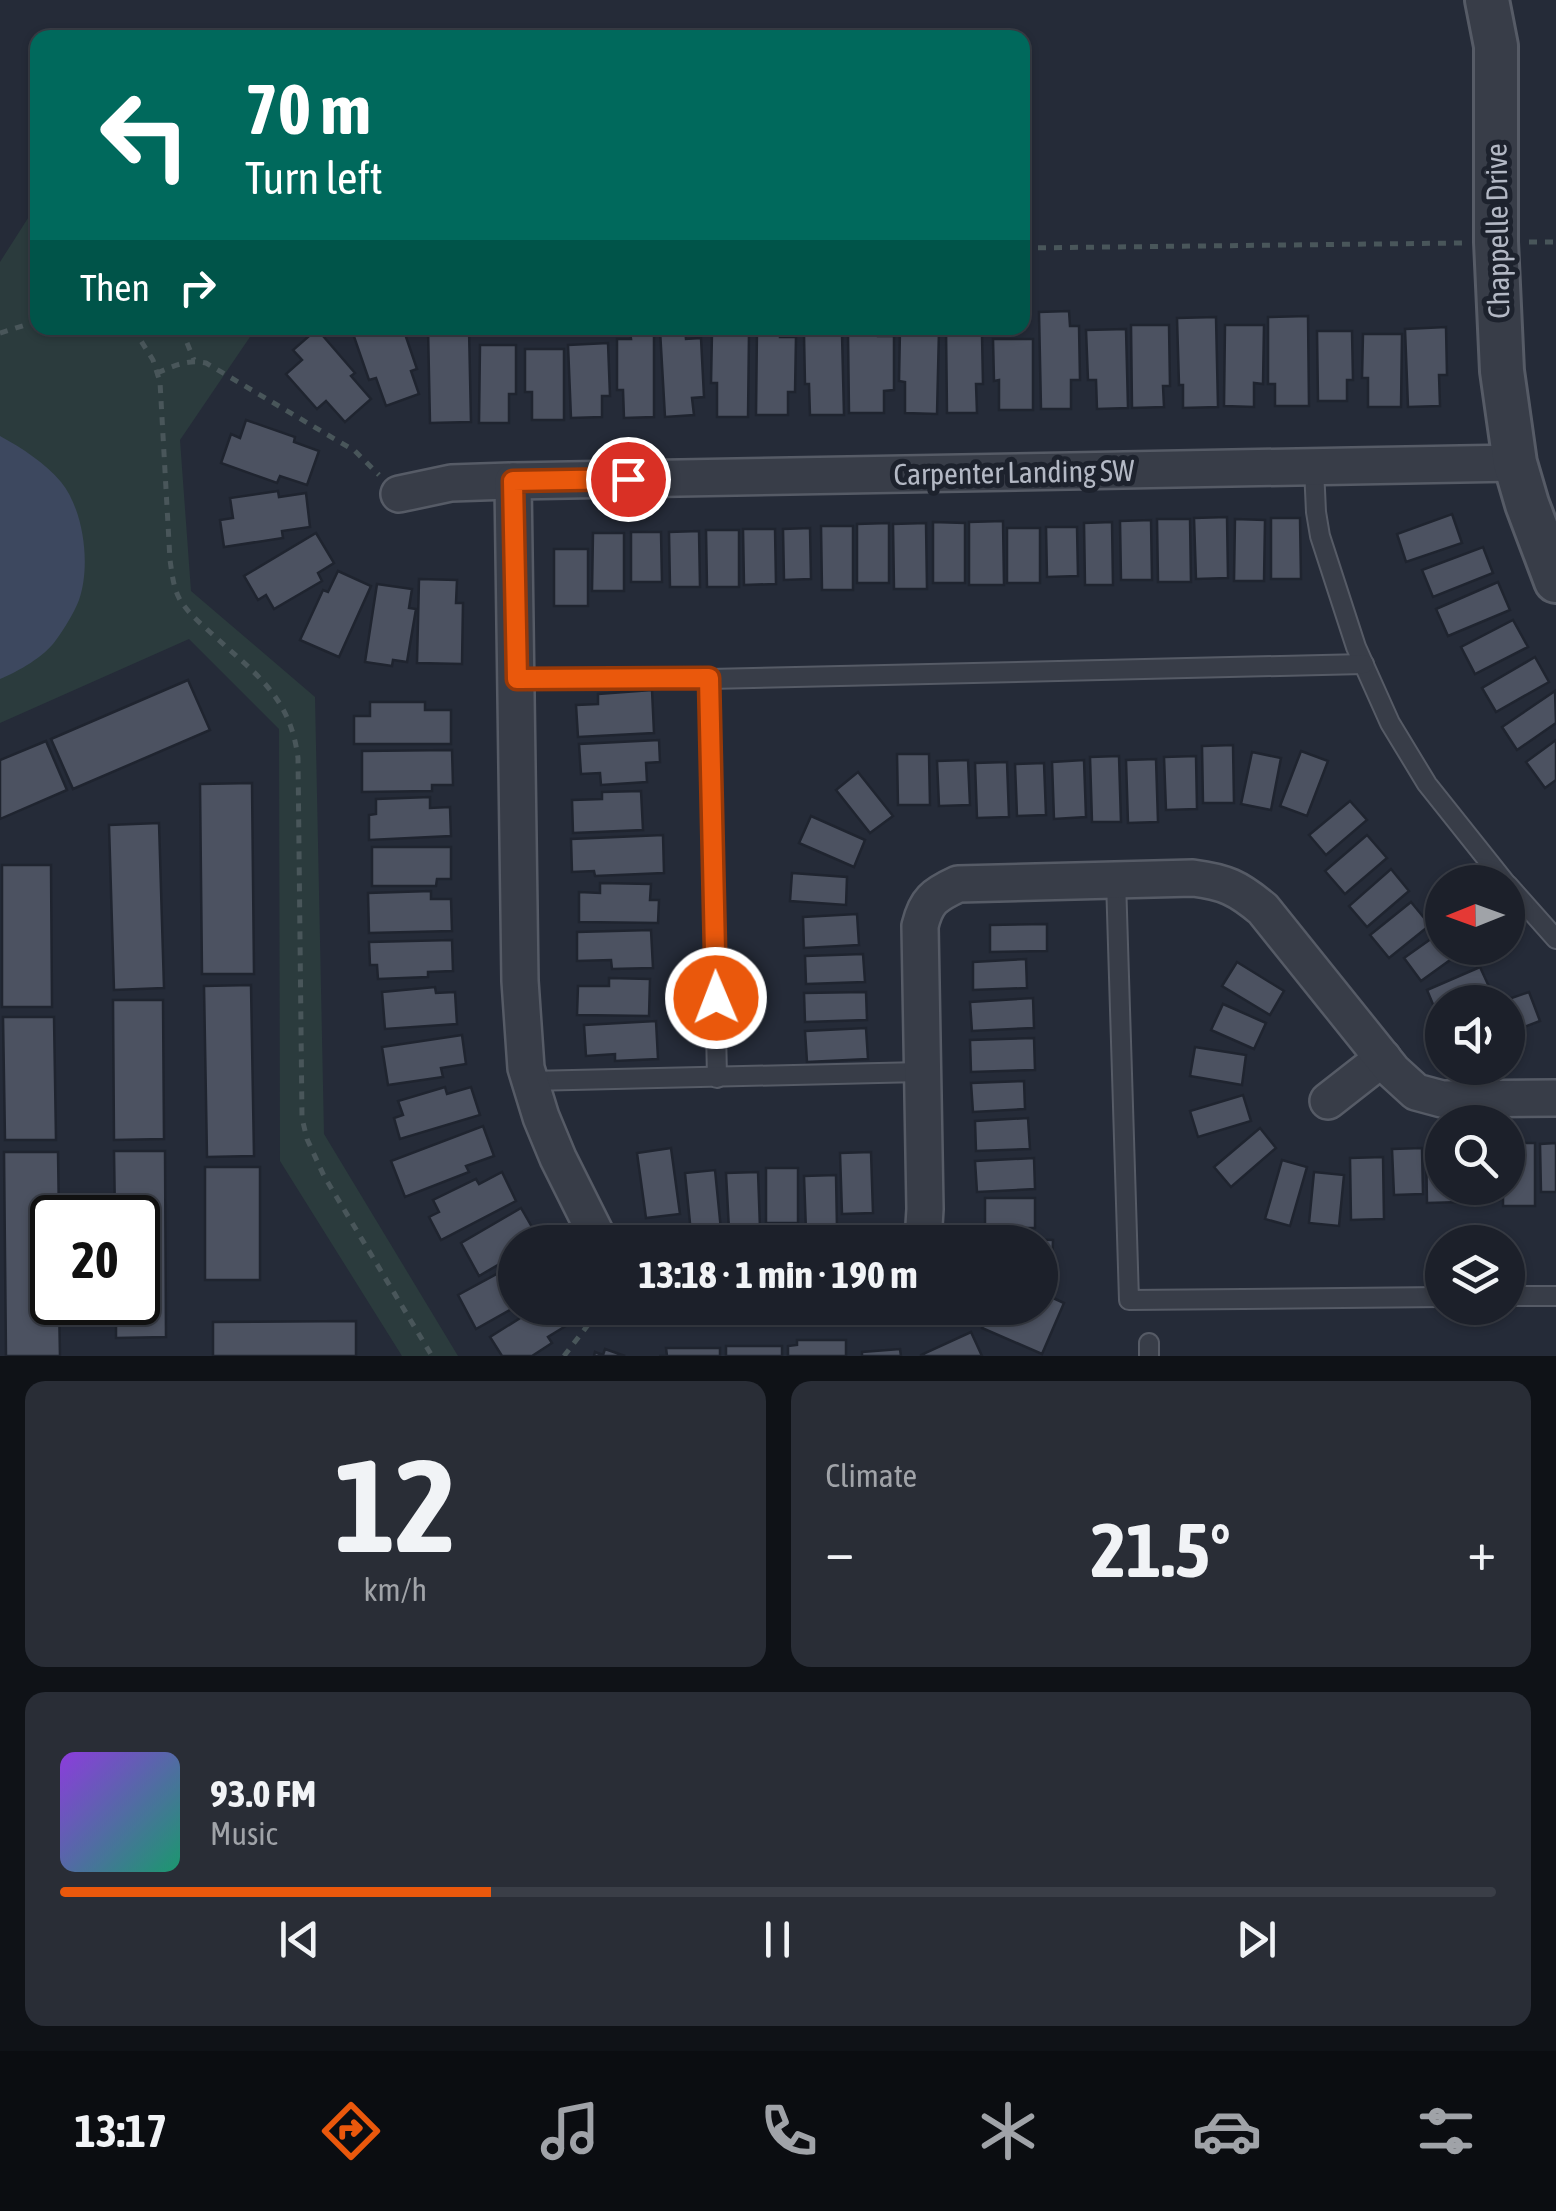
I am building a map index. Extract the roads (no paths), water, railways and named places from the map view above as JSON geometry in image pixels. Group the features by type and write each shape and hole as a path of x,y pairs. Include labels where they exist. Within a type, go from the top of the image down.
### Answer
{"street":[{"name":"Chappelle Drive","path":"1487,0 1496,46 1496,242 1502,371 1516,462 1556,581"},
{"name":"Carpenter Landing SW","path":"399,494 451,482 1516,462"},
{"path":"513,481 520,982 526,1068 558,1158 592,1225"},
{"path":"924,1225 920,926 925,907 940,892 958,884 1192,878 1220,881 1240,890 1263,908 1393,1071 1416,1092 1442,1099 1556,1098"},
{"path":"1328,1101 1383,1058"}],"lane":[{"path":"1314,468 1320,536 1364,664 1390,722 1428,784 1491,865"},
{"path":"517,679 1364,664"},
{"path":"709,678 717,1078"},
{"path":"1116,880 1129,1300 1425,1297"},
{"path":"1525,905 1556,939"},
{"path":"530,1081 921,1072"},
{"path":"1525,1296 1556,1296"}],"water":[{"path":"0,436 33,456 61,482 75,507 85,555 79,600 59,636 38,658 0,679"}]}
